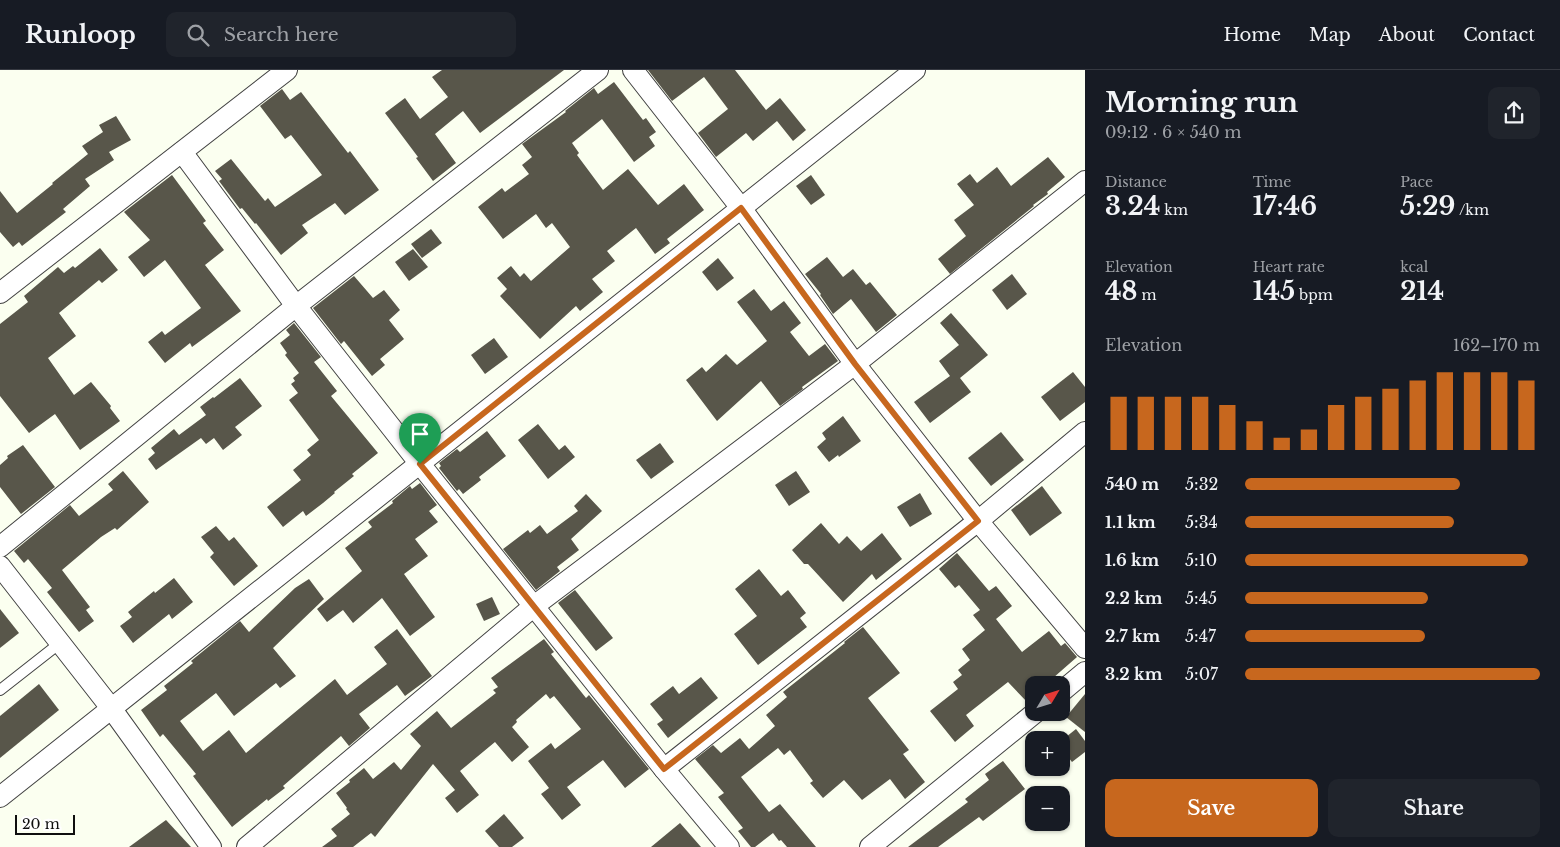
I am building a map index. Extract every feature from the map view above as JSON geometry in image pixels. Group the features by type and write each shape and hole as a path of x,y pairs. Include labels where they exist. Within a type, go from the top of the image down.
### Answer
{"street":[{"path":"0,293 287,70"},
{"path":"0,547 296,306 598,70"},
{"path":"633,70 741,208 855,364 978,521 1085,648"},
{"path":"0,797 915,70"},
{"path":"182,152 296,306 420,464 664,769 729,847"},
{"path":"247,847 534,606 855,364 1085,181"},
{"path":"664,769 978,521 1085,432"},
{"path":"0,566 111,708 212,847"},
{"path":"1070,684 1085,672"},
{"path":"870,847 1025,721"}],"lane":[{"path":"0,690 60,643"}],"building":[{"path":"442,70 564,70 480,133 463,111 435,134 456,163 433,181 416,158 418,157 385,113 405,98 420,119 448,97 432,77"},
{"path":"648,70 735,70 766,110 780,98 806,130 793,141 777,121 753,141 746,133 716,157 698,133 728,109 704,77 672,101"},
{"path":"614,82 643,120 646,118 656,132 649,137 655,146 634,162 602,119 572,143 579,153 577,155 603,190 628,169 658,205 684,184 704,210 667,239 670,243 655,254 636,228 607,251 615,261 592,279 603,292 580,311 576,306 540,339 500,296 507,289 497,278 511,266 520,277 524,273 531,281 570,247 552,223 546,228 536,214 503,239 478,207 502,188 505,192 529,174 522,165 532,157 522,144 566,112 594,88 598,94"},
{"path":"282,89 290,100 301,92 348,153 350,151 379,190 345,215 335,203 302,225 308,233 281,255 256,223 242,208 240,209 219,181 222,179 215,171 231,159 265,201 268,198 275,207 322,175 291,135 285,139 260,106"},
{"path":"116,116 131,140 109,152 114,160 85,179 90,186 63,209 66,212 22,246 19,242 13,247 0,232 0,191 17,213 88,154 82,146 103,132 99,125"},
{"path":"1048,157 1065,177 1034,206 950,274 938,259 966,236 954,220 974,205 957,184 970,174 977,183 997,167 1011,186"},
{"path":"172,175 206,221 203,223 224,250 205,265 241,311 192,347 190,343 165,363 148,342 162,331 165,335 201,308 165,260 144,277 128,257 150,240 124,212"},
{"path":"811,175 825,195 811,205 796,186"},
{"path":"431,229 442,243 422,258 411,244"},
{"path":"100,248 118,270 102,283 99,280 59,313 76,336 48,358 74,395 91,382 111,406 110,408 120,421 80,450 55,414 29,433 0,396 0,324 28,302 24,296 58,267 64,273 73,266 75,268"},
{"path":"413,249 428,267 409,281 395,262"},
{"path":"827,257 843,277 853,269 866,285 870,282 897,315 876,332 851,299 833,314 821,294 805,274"},
{"path":"718,258 734,278 717,291 702,272"},
{"path":"1012,274 1027,294 1007,310 992,290"},
{"path":"354,276 373,298 384,290 400,310 389,320 404,339 380,359 385,365 372,376 344,341 341,344 313,308"},
{"path":"754,289 771,311 784,301 801,323 790,332 809,356 825,344 838,361 802,387 803,389 780,406 761,381 717,421 686,380 702,367 706,372 726,354 737,365 767,341 737,302"},
{"path":"951,313 988,355 960,378 971,392 930,423 914,402 950,376 939,361 959,345 940,323"},
{"path":"294,323 321,357 314,362 337,391 331,396 378,453 352,474 354,476 323,503 306,516 303,511 283,527 267,507 301,480 293,470 311,455 307,450 319,440 289,400 298,393 291,384 295,381 293,378 299,373 285,355 287,353 280,343 290,335 286,330"},
{"path":"494,338 508,357 485,374 471,355"},
{"path":"1073,372 1085,387 1085,402 1060,421 1041,397"},
{"path":"240,378 262,406 235,427 242,435 223,450 214,438 206,444 201,438 156,470 148,459 155,453 151,448 174,429 179,435 206,415 200,407"},
{"path":"843,416 861,441 829,462 817,447 826,439 822,433"},
{"path":"538,424 559,450 565,445 575,457 548,479 518,440"},
{"path":"487,431 506,456 479,477 481,480 463,494 459,489 457,491 439,468 441,466 439,463 457,449 460,452"},
{"path":"1001,432 1024,460 991,486 968,458"},
{"path":"660,443 674,462 651,479 636,460"},
{"path":"23,445 55,487 21,514 0,487 0,465 8,458 7,456"},
{"path":"123,471 149,502 117,530 115,528 101,537 62,570 90,607 86,610 94,621 79,632 47,592 52,588 28,559 24,563 14,551 70,505 79,516 113,490 108,484"},
{"path":"796,471 810,492 789,506 775,485"},
{"path":"420,483 437,505 429,511 438,522 415,539 428,556 404,574 435,617 410,636 382,598 353,623 343,610 327,622 317,609 362,571 345,548 372,527 368,522 393,503 392,501 410,486 412,489"},
{"path":"1042,486 1062,513 1030,536 1011,510"},
{"path":"920,493 932,514 910,527 897,507"},
{"path":"586,494 602,511 571,539 579,550 557,567 560,571 536,590 503,549 528,530 530,533 540,525 547,534 578,511 574,506"},
{"path":"821,523 839,544 847,536 861,551 882,533 902,559 876,580 872,574 843,602 808,564 804,564 792,550"},
{"path":"216,526 229,541 234,537 258,566 234,586 210,557 214,553 201,537"},
{"path":"957,553 989,591 996,586 1012,606 996,619 1022,652 1049,631 1061,646 1065,643 1077,657 1055,676 1025,676 1025,700 1008,682 966,715 974,726 955,742 930,711 958,689 953,682 962,675 958,670 970,660 962,649 985,630 973,615 980,610 959,585 955,588 939,569"},
{"path":"759,569 781,596 788,590 806,613 800,618 807,627 758,665 734,634 757,616 735,589"},
{"path":"174,578 193,602 172,619 169,614 133,643 120,626 132,617 128,612"},
{"path":"309,579 324,599 273,648 296,676 280,688 276,683 234,716 216,693 180,721 203,751 229,730 246,753 335,679 347,695 387,664 374,647 397,629 432,676 405,696 397,685 359,714 370,728 349,746 341,736 283,786 285,788 268,801 267,799 232,827 193,776 196,774 163,734 160,737 141,710 167,690 164,686 193,663 191,661 240,621 249,632 295,588"},
{"path":"575,590 613,638 596,651 558,603"},
{"path":"492,597 500,614 484,621 476,604"},
{"path":"0,609 19,633 0,648"},
{"path":"863,627 900,673 868,698 909,750 903,754 925,782 905,799 890,779 862,800 844,780 823,798 810,783 813,781 790,750 784,755 778,748 741,777 769,812 780,804 816,847 787,847 773,833 755,847 751,847 738,831 743,828 718,797 724,793 695,759 713,745 721,753 740,738 749,749 775,726 766,715 787,697 783,692"},
{"path":"544,639 554,652 551,654 586,698 589,695 649,769 625,788 603,760 567,787 581,805 562,820 541,794 549,788 528,761 551,743 555,749 581,729 554,696 550,699 546,694 516,720 517,722 512,727 529,747 512,762 495,742 460,771 479,795 457,813 445,798 455,790 433,764 375,837 371,833 353,847 322,847 337,836 331,829 350,814 336,793 350,782 349,780 364,768 373,779 394,762 401,770 421,746 410,734 437,711 451,728 496,693 493,690 498,687 491,678"},
{"path":"701,677 718,698 668,738 657,724 663,720 650,704 673,686 679,694"},
{"path":"39,684 59,710 0,758 0,716"},
{"path":"1085,694 1085,732 1070,720 1070,712"},
{"path":"1076,729 1085,741 1085,752 1072,762 1070,759 1070,734"},
{"path":"1003,761 1025,789 983,821 979,817 938,847 908,847 968,802 965,799 989,780 985,774"},
{"path":"504,814 524,838 512,847 499,847 485,831"},
{"path":"166,820 191,847 129,847"},
{"path":"680,823 701,847 651,847"}],"route":[{"path":"741,208 855,364 978,521 664,769 420,464 741,208"}]}
